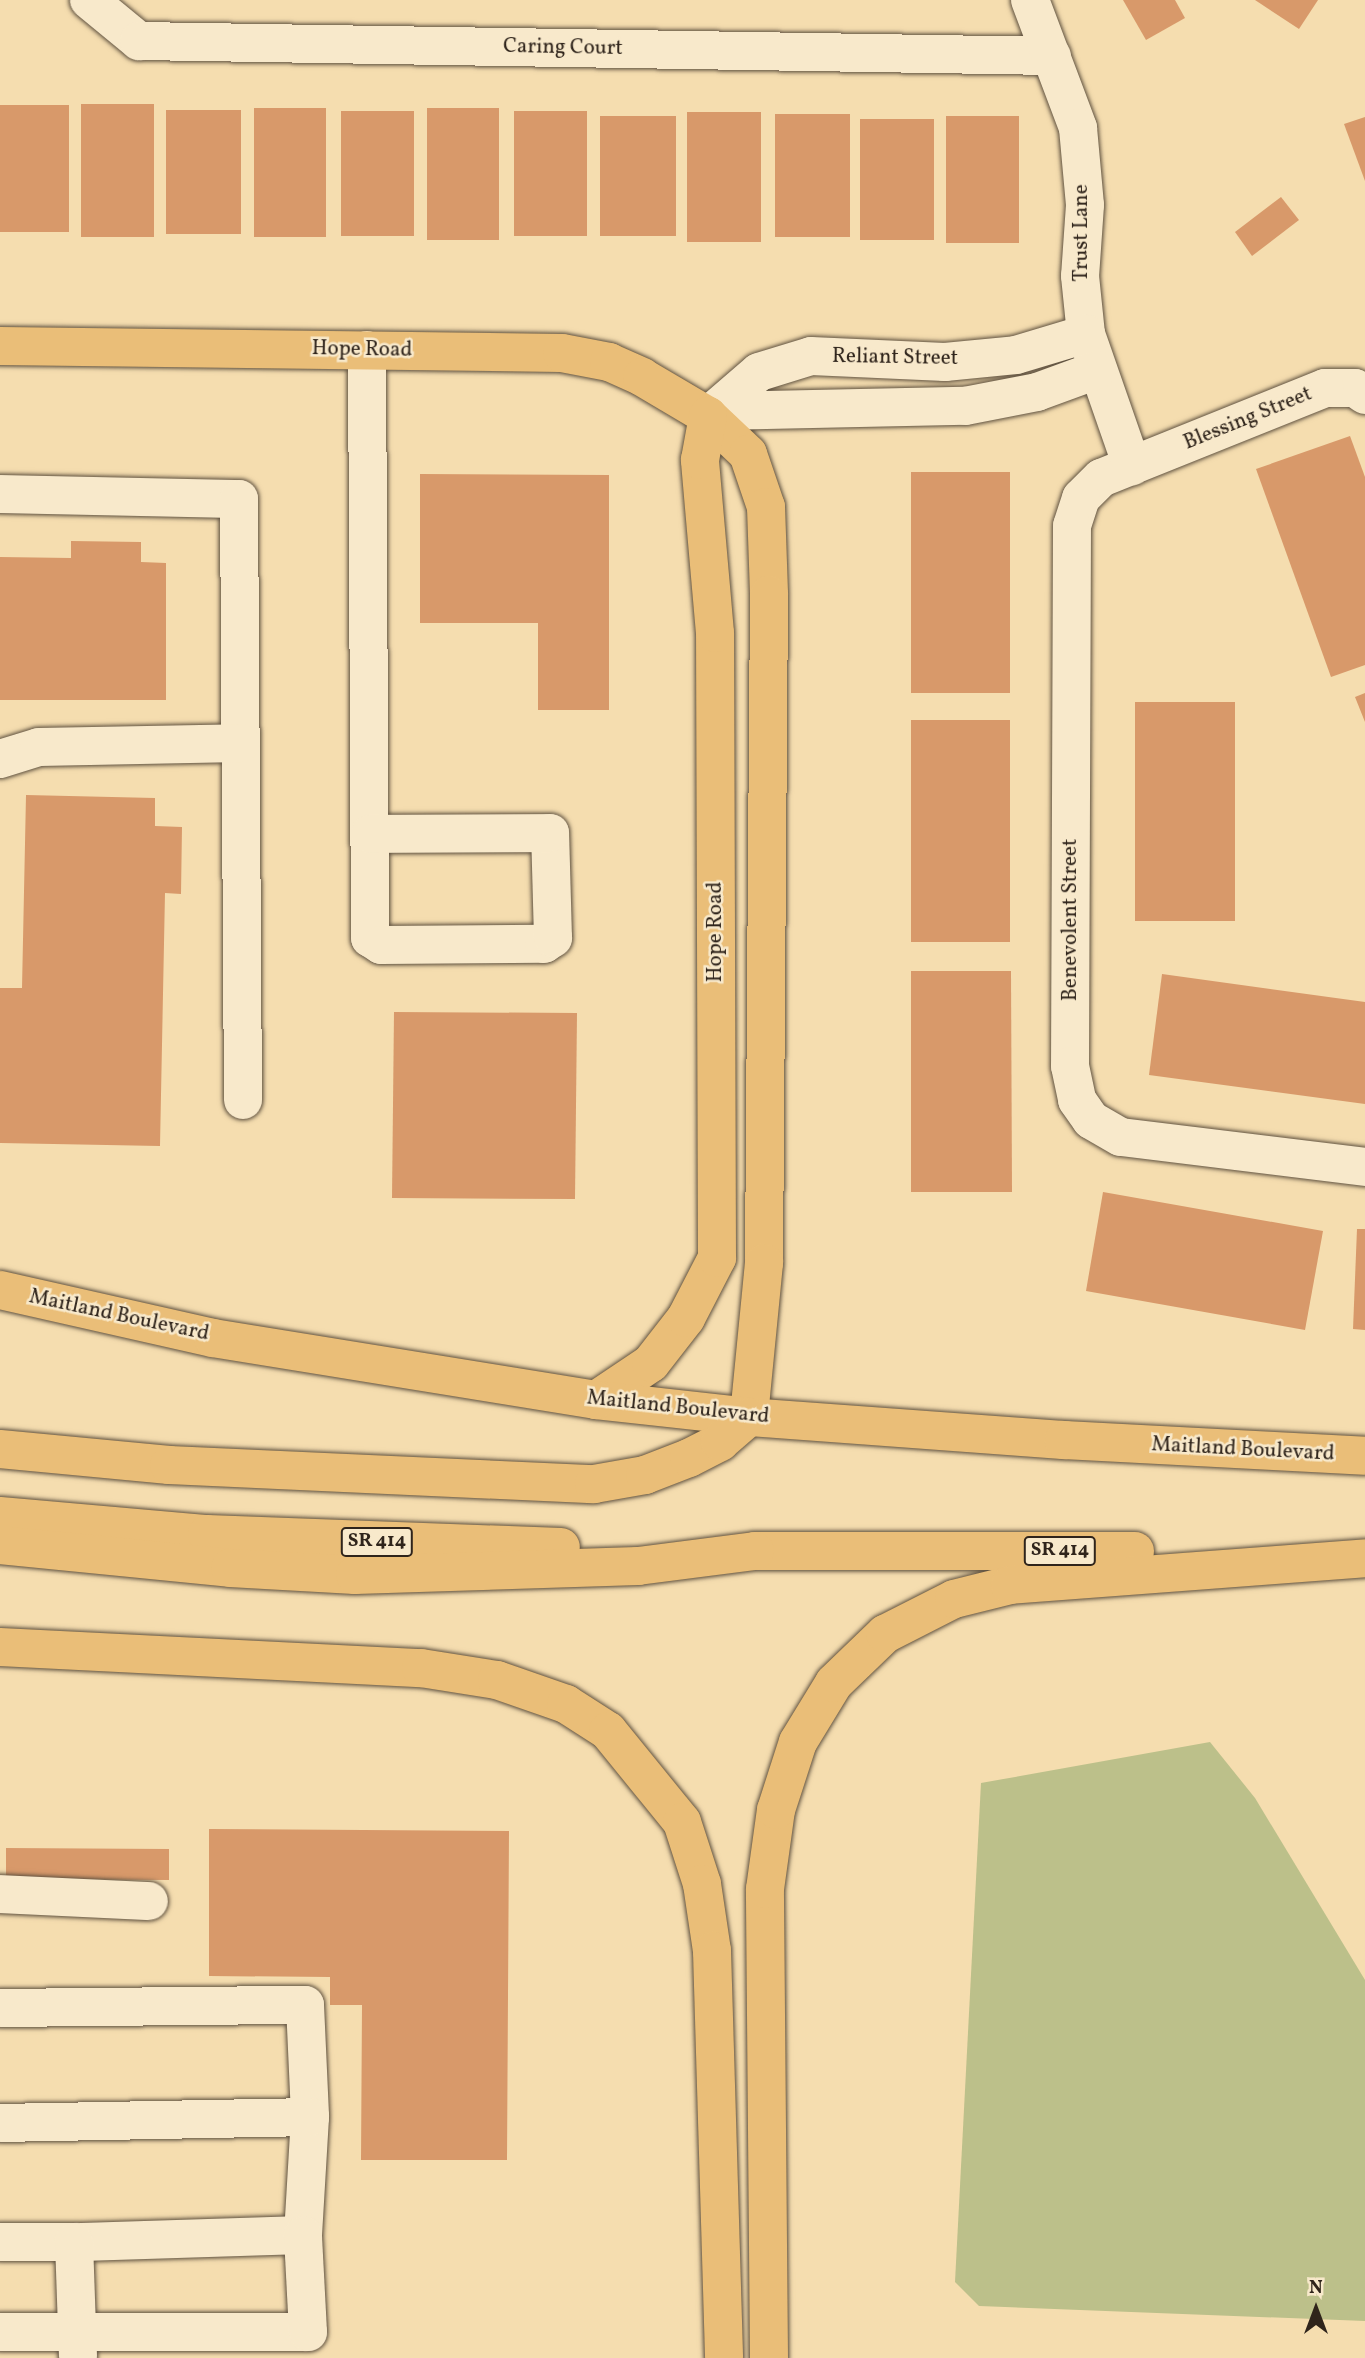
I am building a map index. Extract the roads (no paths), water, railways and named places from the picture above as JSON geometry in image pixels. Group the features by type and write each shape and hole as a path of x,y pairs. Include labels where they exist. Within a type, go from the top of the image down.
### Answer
{"main road":[{"name":"Hope Road","path":"0,346 562,353 609,362 714,413 748,454 766,507 768,543 764,1262 749,1417"},
{"name":"Hope Road","path":"596,1400 650,1363 686,1318 717,1258 715,633 699,460 714,413"},
{"name":"Maitland Boulevard","path":"0,1290 213,1338 596,1400 749,1417 1365,1456"},
{"path":"0,1449 169,1465 594,1484 645,1475 689,1458 720,1442 749,1417"},
{"name":"SR 414","path":"0,1516 329,1541 755,1551 1365,1552"},
{"path":"0,1545 230,1568 355,1575 624,1567 755,1551"},
{"path":"769,2358 765,1889 776,1810 798,1742 834,1683 885,1634 954,1599 1010,1585 1365,1558"},
{"path":"0,1647 421,1668 497,1680 566,1704 608,1731 682,1822 702,1884 712,1951 724,2358"}],"street":[{"name":"Caring Court","path":"89,0 139,41 1052,56"},
{"name":"Trust Lane","path":"1030,0 1078,128 1085,205 1080,276 1086,334 1132,466"},
{"name":"Reliant Street","path":"714,413 759,372 811,356 945,362 1016,355 1086,334"},
{"path":"367,350 370,938 374,944 544,944 553,938 550,832 370,834"},
{"path":"714,413 965,406 1037,392 1097,370"},
{"name":"Blessing Street","path":"1132,466 1325,388 1355,388 1365,395"},
{"name":"Benevolent Street","path":"1132,466 1101,478 1081,498 1072,526 1070,1066 1077,1100 1091,1120 1121,1137 1365,1167"},
{"path":"0,494 239,499 243,1100"},
{"path":"0,759 39,747 241,743"},
{"path":"0,1894 149,1900"},
{"path":"0,2008 304,2005 310,2118 303,2235 308,2332 78,2345 0,2332"},
{"path":"0,2123 310,2118"},
{"path":"0,2242 303,2235"},
{"path":"74,2242 78,2345"}]}
